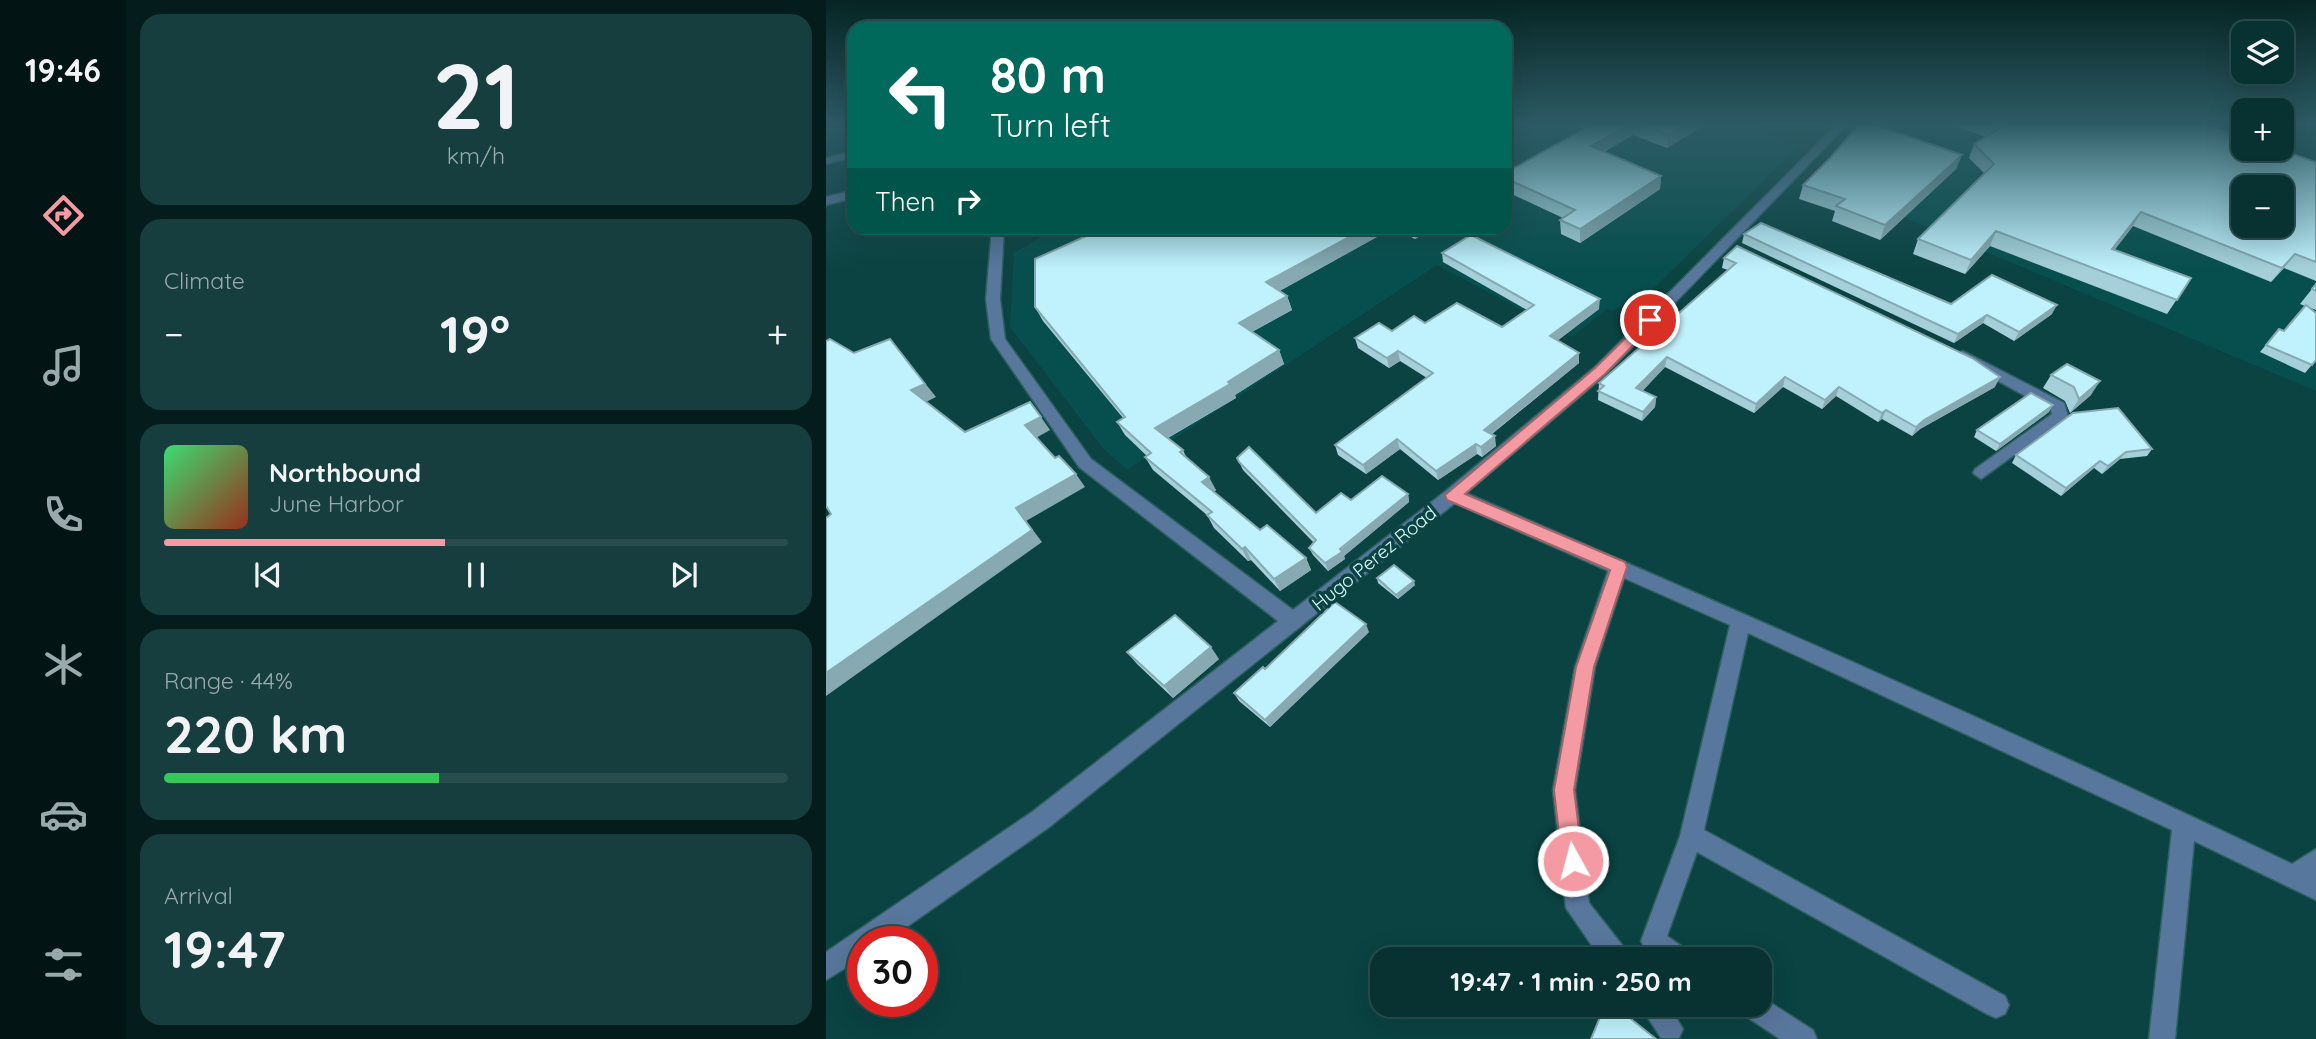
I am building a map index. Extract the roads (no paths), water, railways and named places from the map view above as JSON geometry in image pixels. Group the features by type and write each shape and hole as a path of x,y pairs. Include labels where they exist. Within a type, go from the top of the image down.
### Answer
{"street":[{"name":"Hugo Perez Road","path":"886,926 1040,820 1453,495 1600,371 1732,246 1798,173"},
{"path":"826,201 847,196"},
{"path":"998,235 993,299 998,340 1085,463 1294,622"},
{"path":"1947,348 2058,407 2060,416 1981,473"},
{"path":"1453,495 1741,620 2183,823 2305,882 2316,862"},
{"path":"1608,947 1578,908 1564,790 1585,667 1619,567"},
{"path":"1661,947 1653,941 1691,836 1741,620"},
{"path":"2162,1039 2183,823"},
{"path":"1691,836 1996,1005"},
{"name":"Hugo Perez Road","path":"826,967 847,953"},
{"path":"1661,1017 1670,1029"},
{"path":"1770,1017 1804,1039"}]}
